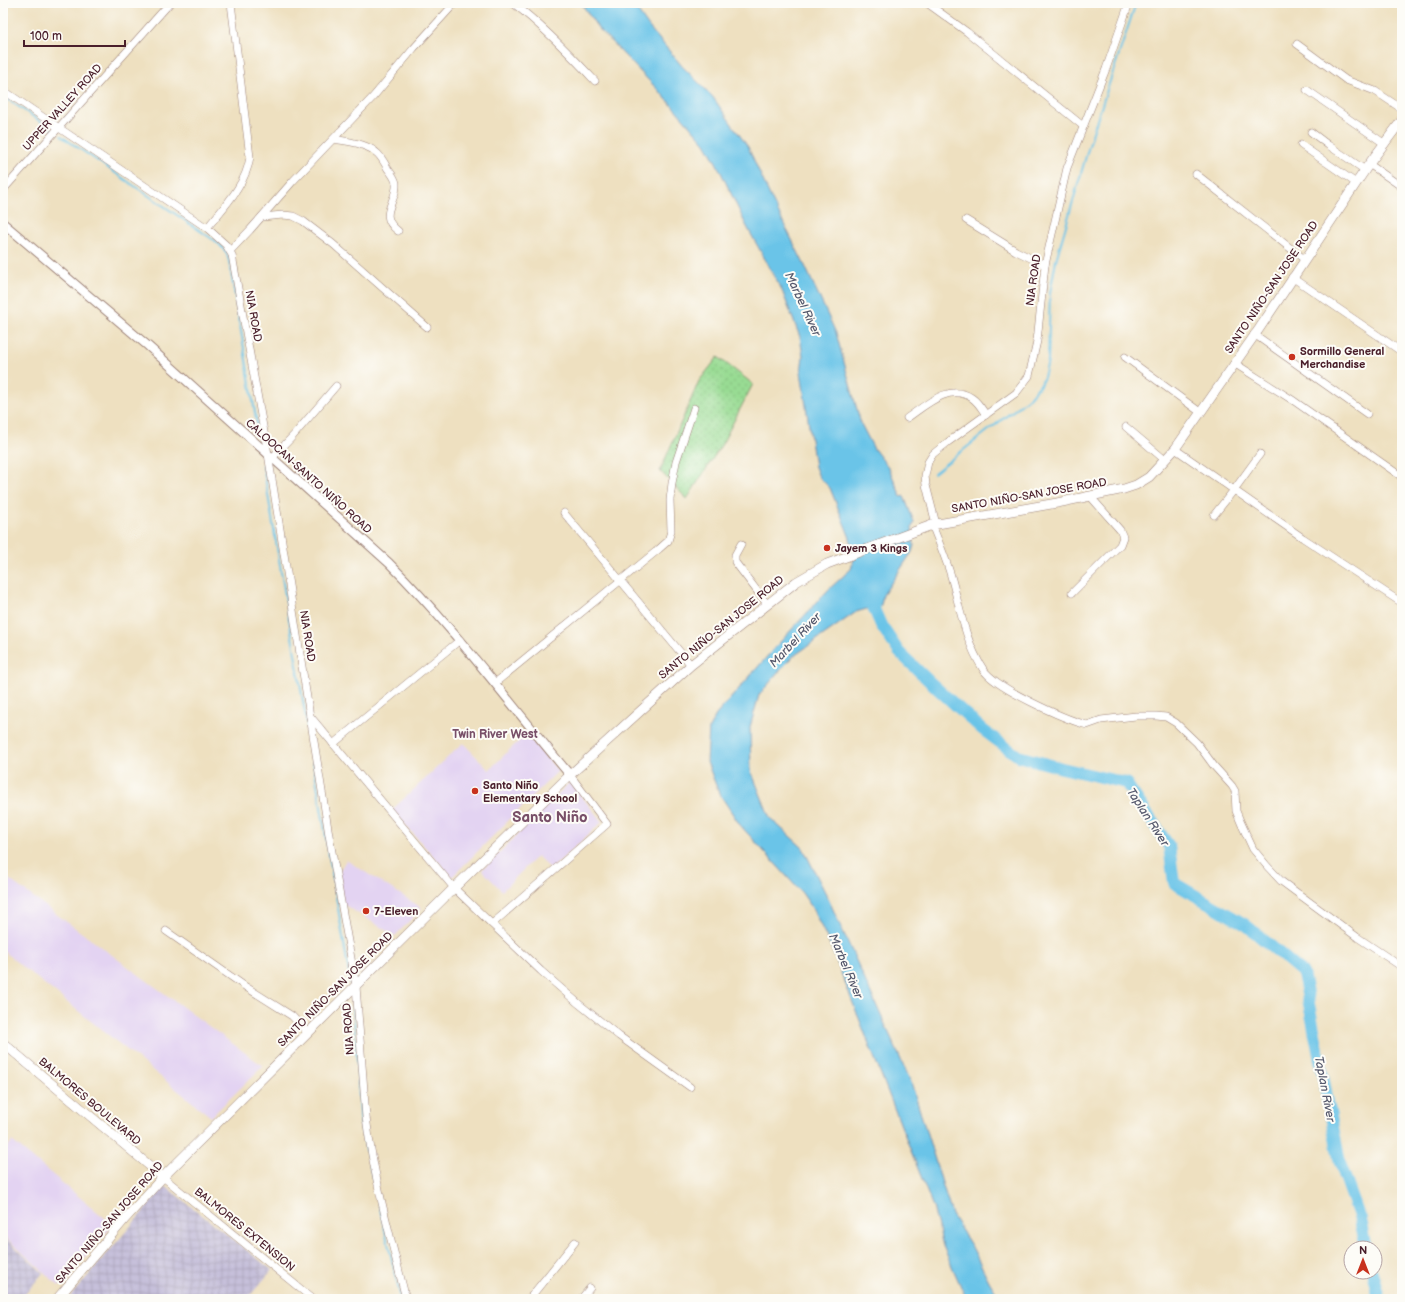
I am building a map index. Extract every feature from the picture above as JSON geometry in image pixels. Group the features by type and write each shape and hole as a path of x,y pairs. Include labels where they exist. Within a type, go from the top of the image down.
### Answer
{"main road":[{"name":"SANTO NIÑO-SAN JOSE ROAD","path":"58,1299 162,1177 454,888 570,775 691,665 767,604 806,575 827,564 934,524 1124,489 1136,485 1149,477 1175,449 1367,167 1402,120"},
{"name":"BALMORES BOULEVARD","path":"3,1043 162,1177"}],"street":[{"name":"UPPER VALLEY ROAD","path":"3,190 170,3"},
{"path":"207,228 239,188 246,174 250,157 231,3"},
{"path":"230,251 293,181 373,97 414,48 455,3"},
{"path":"513,3 536,20 556,39 595,81"},
{"path":"928,3 974,37 1083,126"},
{"name":"NIA ROAD","path":"1129,3 1106,69 1067,168 1045,266 1037,340 1028,376 1016,393 940,447 933,454 928,462 926,470 926,485 934,524 951,576 971,647 983,670 997,683 1023,698 1057,714 1087,725 1101,720 1136,716 1166,717 1176,723 1197,743 1214,766 1232,786 1235,791 1236,811 1253,849 1281,881 1357,937 1402,967"},
{"path":"1297,44 1346,80 1375,91 1402,109"},
{"name":"NIA ROAD","path":"3,90 207,228 226,245 230,251 235,268 270,456 310,716 336,876 356,986 369,1139 406,1299"},
{"path":"1307,90 1385,144"},
{"path":"1311,132 1328,145 1402,187"},
{"path":"334,139 365,146 381,158 392,174 396,184 388,211 388,217 390,223 398,231"},
{"path":"1301,145 1356,183"},
{"path":"1196,174 1304,259"},
{"path":"262,217 283,215 293,216 303,221 333,244 427,327"},
{"path":"966,220 1010,248 1045,266"},
{"name":"CALOOCAN-SANTO NIÑO ROAD","path":"3,223 124,324 389,563 460,640 570,775"},
{"path":"1292,277 1402,352"},
{"path":"1254,334 1367,414"},
{"path":"1125,357 1200,412"},
{"path":"1234,363 1281,393 1402,477"},
{"path":"270,456 293,436 336,386"},
{"path":"906,418 942,395 953,392 963,393 972,398 986,415"},
{"path":"495,683 668,541 671,531 670,500 676,462 694,408"},
{"path":"1126,427 1165,460"},
{"path":"1175,449 1310,543 1402,604"},
{"path":"1214,515 1260,454"},
{"path":"1072,593 1120,545 1123,537 1120,530 1090,496"},
{"path":"564,513 691,665"},
{"path":"741,544 735,555 735,562 767,604"},
{"path":"333,744 460,640"},
{"path":"310,716 454,888 541,971 579,1004 619,1036 690,1087"},
{"path":"492,924 607,824 570,775"},
{"path":"166,931 246,987 292,1016 308,1033"},
{"name":"BALMORES EXTENSION","path":"162,1177 313,1299"},
{"path":"529,1299 575,1242"},
{"path":"581,1299 590,1288"}],"shaded area":[{"name":"Santo Niño Elementary School","path":"526,734 558,771 452,877 392,810 463,743 489,770"},
{"path":"570,782 602,822 551,869 537,856 502,891 482,870"},
{"path":"346,860 422,908 395,936 343,904 338,874"},
{"path":"3,875 263,1066 211,1117 3,951"},
{"path":"12,1141 113,1225 59,1286 3,1235 3,1154"},
{"path":"165,1186 272,1270 247,1299 68,1299"},
{"path":"3,1236 43,1273 21,1299 3,1299"}],"green space":[{"path":"718,357 753,384 722,444 687,499 660,471 699,381"}],"water":[{"name":"Marbel River","path":"581,3 632,3 649,27 682,66 712,96 748,147 836,333 861,424 874,449 889,468 901,497 904,496 914,522 912,528 914,545 912,552 883,595 881,605 856,612 791,658 759,695 750,727 751,771 770,818 803,848 827,896 911,1082 952,1215 972,1247 1000,1299 966,1298 943,1246 933,1207 829,942 811,906 802,893 740,825 719,793 707,762 709,728 716,715 828,590 851,569 854,559 850,538 830,488 819,477 815,467 801,372 803,356 800,337 781,288 746,225 717,164 705,143 661,93 598,28"}],"waterway":[{"path":"934,473 1027,400 1040,385 1044,377 1048,361 1050,293 1056,260 1093,132 1136,3"},
{"path":"3,96 53,130"},
{"path":"61,136 218,243 226,252 229,261 260,442"},
{"path":"263,465 351,985"},
{"name":"Taplan River","path":"867,593 881,625 899,652 983,730 1018,756 1126,783 1169,846 1174,883 1246,925 1303,973 1340,1163 1360,1219 1364,1240"},
{"path":"353,1001 361,1127 401,1299"},
{"name":"Taplan River","path":"1374,1280 1379,1299"}],"place":[{"name":"Sormillo General Merchandise","path":"1292,357"},
{"name":"Jayem 3 Kings","path":"827,548"},
{"name":"Santo Niño Elementary School","path":"475,791"},
{"name":"7-Eleven","path":"366,911"}],"district":[{"name":"Twin River West","path":"495,734"},
{"name":"Santo Niño","path":"550,817"}]}
